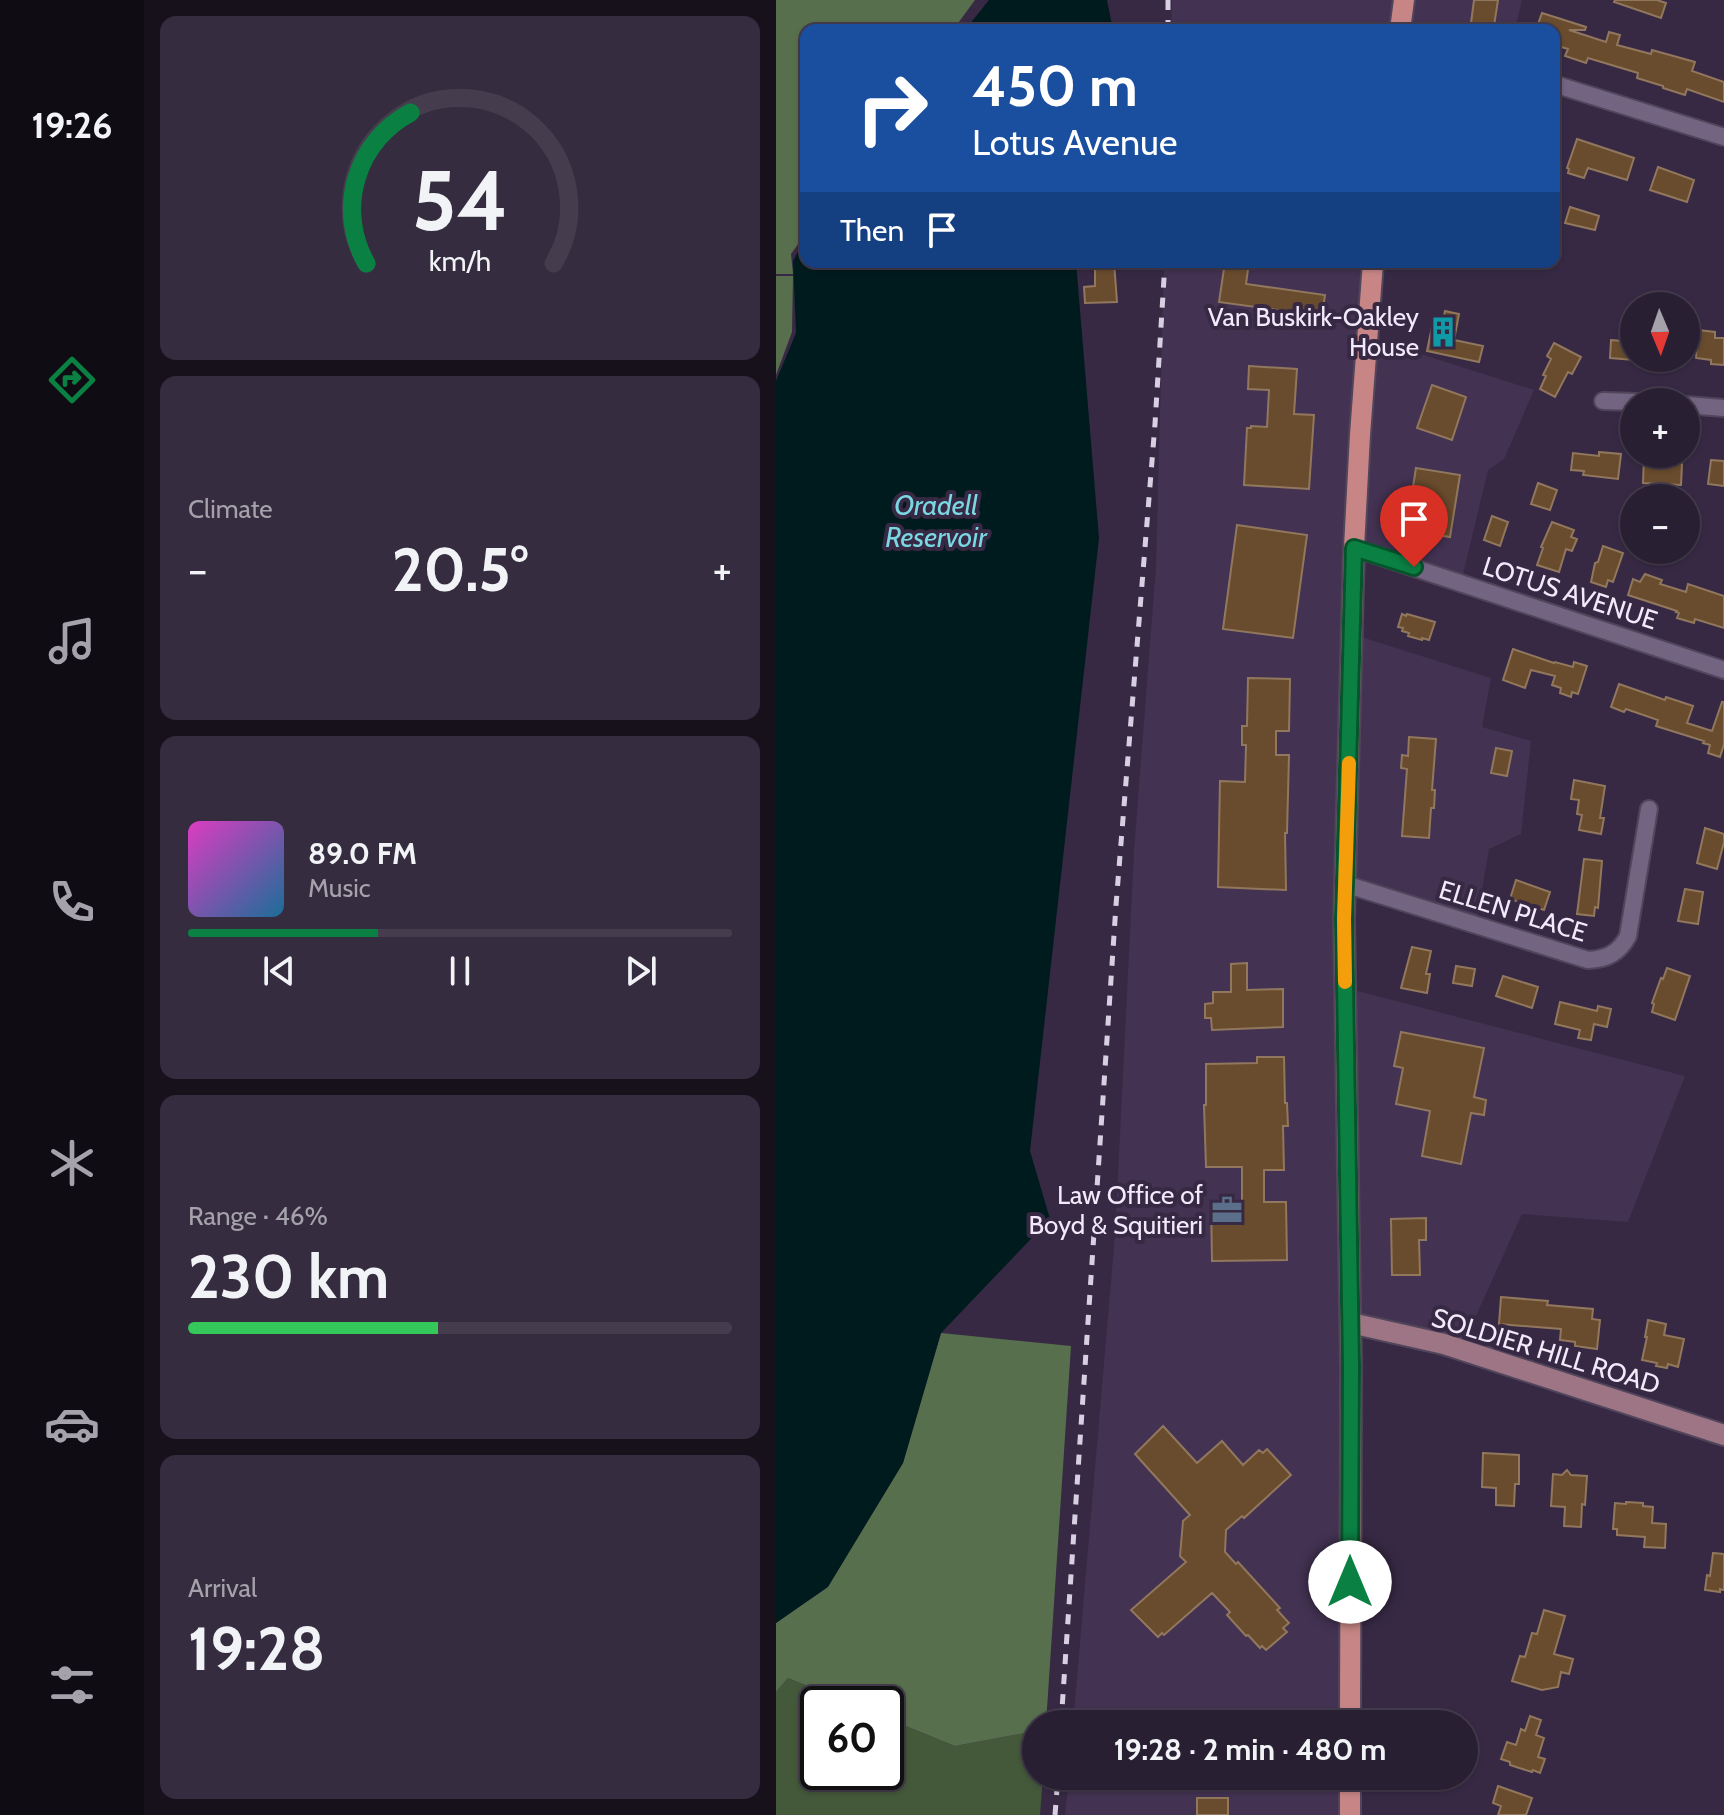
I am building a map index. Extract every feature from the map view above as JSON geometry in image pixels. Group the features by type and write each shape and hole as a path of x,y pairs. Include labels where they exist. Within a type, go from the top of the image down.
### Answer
{"main road":[{"path":"1401,24 1404,0"},
{"path":"1350,1710 1351,1323 1344,919 1354,548 1373,268"},
{"path":"1350,1790 1350,1815"}],"street":[{"path":"1560,86 1724,137"},
{"path":"1603,401 1620,401"},
{"path":"1700,406 1724,408"},
{"name":"LOTUS AVENUE","path":"1354,548 1724,670"},
{"name":"ELLEN PLACE","path":"1345,884 1588,960 1602,960 1623,946 1628,936 1649,809"},
{"name":"SOLDIER HILL ROAD","path":"1351,1323 1444,1344 1724,1435"}],"shaded area":[{"path":"1172,0 1522,0 1516,24 1171,24"},
{"path":"1164,268 1373,268 1367,337 1534,390 1504,459 1488,470 1461,583 1355,548 1352,634 1491,678 1482,727 1531,741 1521,834 1489,849 1476,925 1346,884 1346,988 1685,1076 1628,1222 1522,1214 1461,1349 1351,1323 1350,1710 1074,1710 1115,1235 1134,851 1156,566"},
{"path":"1068,1790 1350,1790 1350,1815 1065,1815"}],"green space":[{"path":"776,0 975,0 957,24 800,24 800,241 791,254 793,274 776,274"},
{"path":"776,276 793,276 792,332 776,375"},
{"path":"941,1333 1071,1346 1047,1710 1022,1710 1022,1734 955,1746 904,1725 904,1686 808,1686 788,1678 776,1692 776,1623 828,1586 903,1463"},
{"path":"788,1678 808,1686 800,1686 800,1790 904,1790 904,1725 955,1746 1022,1734 1022,1790 1042,1790 1040,1815 776,1815 776,1692"}],"water":[{"path":"989,0 1107,0 1112,24 970,24"},
{"name":"Oradell Reservoir","path":"800,248 800,268 1076,268 1099,538 1030,1151 1050,1219 941,1333 903,1463 828,1587 776,1623 776,381 796,333 793,261"}],"building":[{"path":"1474,0 1498,0 1494,24 1471,23"},
{"path":"1615,0 1657,0 1666,3 1661,18"},
{"path":"1542,13 1586,27 1585,30 1569,30 1606,42 1609,32 1620,35 1617,45 1651,54 1652,50 1695,62 1692,71 1724,82 1724,102 1687,89 1685,95 1663,88 1637,78 1638,73 1588,58 1586,63 1565,56 1568,49 1560,47 1560,24 1538,24"},
{"path":"1577,139 1634,158 1627,180 1588,168 1584,178 1568,173"},
{"path":"1658,167 1694,180 1687,202 1650,190"},
{"path":"1570,207 1599,216 1595,230 1565,223"},
{"path":"1095,268 1114,268 1117,302 1085,303 1084,287 1095,286"},
{"path":"1224,268 1248,268 1246,284 1325,295 1322,316 1219,302"},
{"name":"Van Buskirk-Oakley House","path":"1445,311 1459,314 1454,340 1483,346 1479,362 1427,351 1433,322 1442,324"},
{"path":"1700,330 1715,332 1715,338 1724,338 1724,365 1711,364 1711,360 1700,359"},
{"path":"1611,340 1620,341 1620,359 1610,358"},
{"path":"1554,343 1581,357 1572,374 1568,372 1555,397 1540,389 1551,359 1547,356"},
{"path":"1249,366 1297,369 1294,414 1314,415 1309,489 1244,485 1247,428 1267,427 1269,390 1248,389"},
{"path":"1432,385 1466,397 1452,440 1417,428"},
{"path":"1599,452 1620,454 1618,479 1583,475 1584,471 1571,470 1573,453 1599,456"},
{"path":"1711,460 1724,461 1724,486 1708,484"},
{"path":"1416,468 1460,475 1450,537 1406,530"},
{"path":"1644,468 1682,468 1681,484 1643,483"},
{"path":"1538,483 1557,490 1550,510 1531,504"},
{"path":"1492,516 1508,522 1500,546 1484,540"},
{"path":"1552,522 1574,530 1571,537 1577,539 1572,551 1566,549 1559,572 1537,565"},
{"path":"1237,525 1307,535 1293,638 1223,629"},
{"path":"1603,546 1620,552 1613,582 1608,580 1606,587 1591,582 1595,563"},
{"path":"1645,574 1662,580 1660,584 1686,592 1688,584 1724,596 1724,628 1695,619 1694,623 1677,618 1677,611 1628,595 1633,579 1640,582"},
{"path":"1402,614 1435,622 1429,640 1408,636 1409,633 1402,631 1403,628 1398,627"},
{"path":"1513,649 1554,663 1573,667 1574,662 1587,666 1578,694 1572,692 1571,697 1560,693 1561,688 1552,685 1555,676 1531,670 1525,688 1503,680"},
{"path":"1248,678 1290,679 1289,731 1276,731 1276,755 1289,755 1286,890 1218,887 1220,781 1245,782 1246,745 1242,745 1242,726 1247,726"},
{"path":"1619,684 1693,706 1687,723 1712,731 1724,702 1724,744 1720,757 1708,753 1710,745 1704,741 1656,726 1658,720 1611,707"},
{"path":"1409,737 1436,739 1432,790 1435,790 1434,808 1431,808 1429,838 1402,836 1407,769 1401,768 1402,755 1408,756"},
{"path":"1496,748 1512,751 1507,776 1491,773"},
{"path":"1574,780 1605,786 1601,834 1579,830 1582,815 1577,814 1579,800 1571,799"},
{"path":"1705,828 1724,834 1717,869 1697,863"},
{"path":"1584,859 1602,861 1598,908 1595,907 1594,916 1577,914"},
{"path":"1516,880 1550,892 1544,910 1510,899"},
{"path":"1685,889 1703,892 1698,924 1678,921"},
{"path":"1412,947 1431,951 1426,974 1430,974 1427,993 1401,988"},
{"path":"1247,963 1247,990 1283,989 1283,1027 1212,1030 1211,1018 1205,1018 1205,1004 1213,1003 1213,992 1231,992 1231,964"},
{"path":"1456,966 1475,969 1472,986 1453,983"},
{"path":"1667,968 1690,976 1675,1020 1652,1012 1652,1003"},
{"path":"1503,976 1538,987 1532,1008 1496,996"},
{"path":"1560,1002 1597,1011 1598,1006 1611,1009 1607,1027 1594,1024 1591,1040 1578,1038 1580,1030 1555,1024"},
{"path":"1401,1032 1484,1048 1474,1097 1486,1100 1484,1115 1471,1113 1461,1164 1422,1156 1430,1111 1396,1104 1403,1068 1394,1066"},
{"path":"1257,1057 1284,1057 1288,1126 1283,1126 1284,1170 1264,1170 1264,1202 1286,1202 1287,1260 1212,1261 1211,1202 1242,1201 1242,1167 1206,1167 1206,1064 1257,1063"},
{"path":"1426,1218 1426,1240 1419,1240 1420,1275 1392,1275 1391,1219"},
{"path":"1501,1297 1593,1309 1592,1319 1600,1320 1597,1349 1560,1340 1561,1329 1499,1324"},
{"path":"1648,1320 1666,1324 1664,1335 1684,1339 1678,1367 1668,1364 1667,1368 1656,1366 1657,1363 1642,1360"},
{"path":"1163,1426 1197,1463 1222,1441 1243,1465 1259,1450 1263,1453 1267,1449 1291,1475 1244,1518 1242,1516 1226,1530 1225,1552 1280,1608 1277,1610 1289,1623 1283,1628 1287,1632 1266,1650 1246,1636 1212,1593 1158,1637 1131,1610 1186,1562 1180,1556 1183,1521 1190,1515 1135,1454"},
{"path":"1483,1453 1519,1455 1519,1484 1515,1484 1514,1506 1496,1505 1496,1488 1482,1487"},
{"path":"1567,1470 1571,1475 1587,1476 1581,1527 1564,1526 1565,1507 1551,1506 1553,1474 1562,1475"},
{"path":"1615,1503 1653,1507 1652,1523 1666,1524 1665,1548 1644,1547 1645,1537 1617,1535 1617,1529 1613,1529"},
{"path":"1713,1553 1724,1554 1724,1590 1720,1589 1720,1592 1705,1590"},
{"path":"1544,1610 1565,1616 1554,1654 1573,1659 1569,1674 1561,1672 1558,1687 1542,1690 1512,1681 1520,1656 1525,1657 1532,1633 1537,1634"},
{"path":"1530,1716 1541,1720 1536,1735 1544,1738 1538,1757 1545,1759 1540,1773 1510,1765 1510,1762 1501,1759 1507,1742 1516,1745 1521,1729 1525,1731"},
{"path":"1498,1786 1532,1798 1526,1815 1498,1815 1501,1806 1493,1803"},
{"path":"1197,1798 1228,1798 1228,1815 1197,1815"}],"railway":[{"path":"1168,0 1168,24"},
{"path":"1062,1710 1116,905 1165,268"},
{"path":"1055,1815 1057,1790"}],"slow traffic":[{"path":"1345,982 1349,763"}],"place":[{"name":"Van Buskirk-Oakley House","path":"1443,332"},
{"name":"Law Office of Boyd & Squitieri","path":"1227,1210"}],"route":[{"path":"1350,1582 1351,1366 1344,919 1354,548 1414,567"}]}
